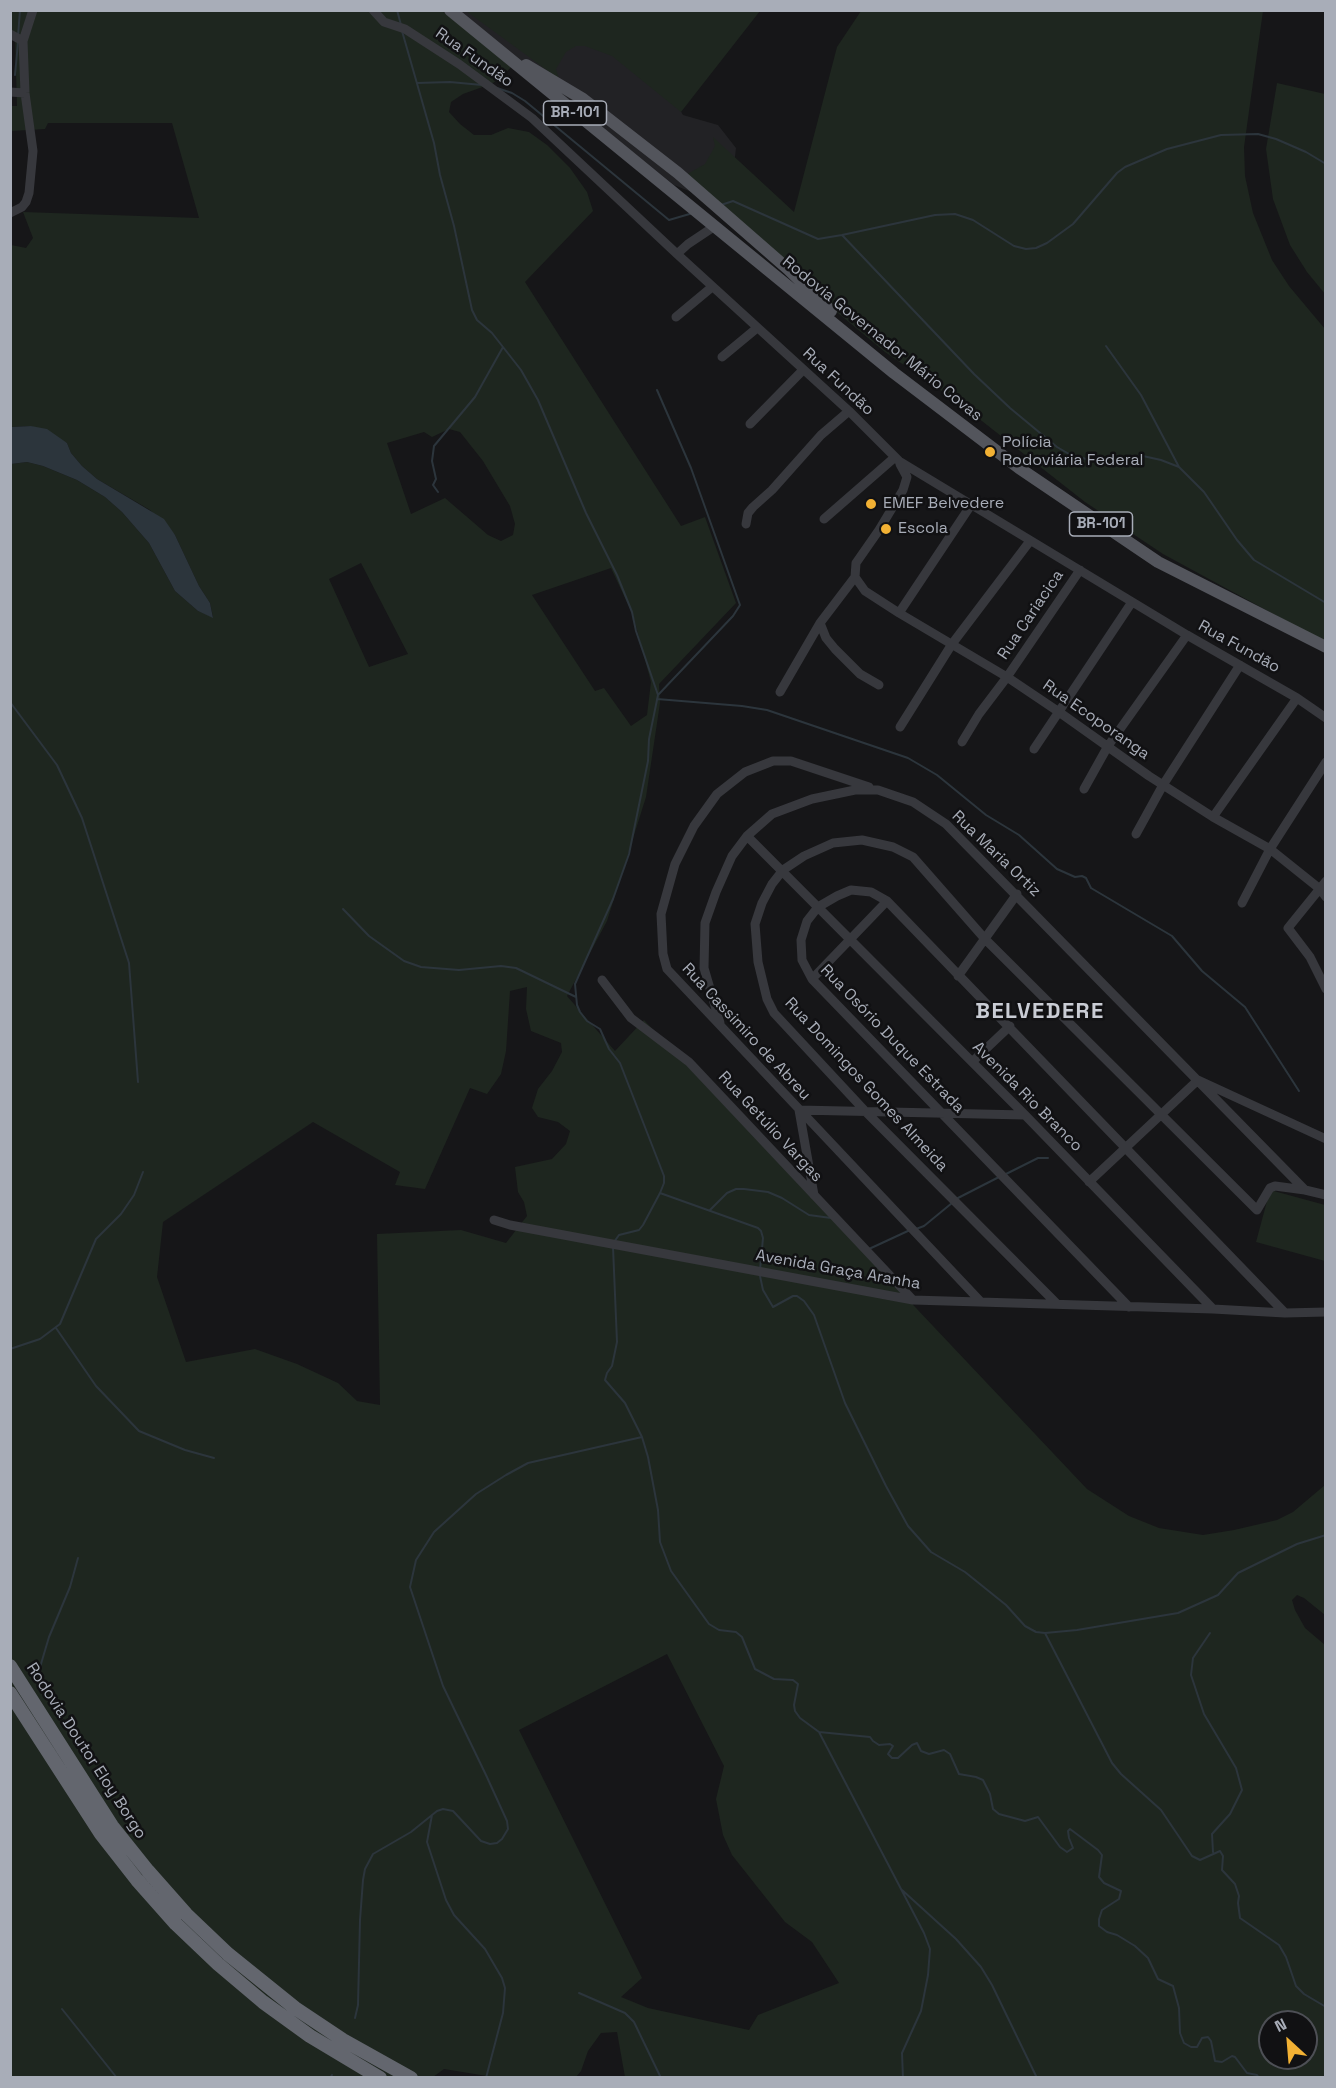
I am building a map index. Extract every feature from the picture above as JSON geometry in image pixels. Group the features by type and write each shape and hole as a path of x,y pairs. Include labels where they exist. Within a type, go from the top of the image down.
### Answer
{"highway":[{"name":"Rodovia Doutor Eloy Borgo","path":"10,1666 107,1818 148,1871 186,1914 242,1966 295,2008 359,2050 411,2078"},
{"name":"Rodovia Doutor Eloy Borgo","path":"10,1693 101,1834 176,1924 263,2002 310,2036 380,2078"}],"main road":[{"name":"Rodovia Governador Mário Covas","path":"450,10 894,373 1018,468 1158,562 1326,647"},
{"path":"490,44 583,99 678,173 788,269 894,373"},
{"path":"672,191 710,207 739,228"}],"street":[{"path":"10,213 22,207 29,193 33,151 25,93 23,40 33,10"},
{"name":"Rua Fundão","path":"374,10 384,22 405,29 459,64 532,118 712,287 849,411 896,460 1187,635 1297,698 1326,718"},
{"path":"10,34 23,40"},
{"path":"10,92 25,93"},
{"path":"677,254 715,226"},
{"path":"676,317 712,287"},
{"path":"722,357 757,328"},
{"path":"750,424 803,370"},
{"path":"746,524 748,513 753,507 772,490 821,435 849,411"},
{"path":"780,692 820,623 855,577 856,563 879,530 903,490 908,477 896,460 824,519"},
{"path":"898,613 971,505"},
{"path":"900,727 952,644 1030,540"},
{"name":"Rua Cariacica","path":"962,742 979,714 1080,570"},
{"name":"Rua Ecoporanga","path":"855,577 865,591 898,613 1059,711 1163,785 1270,849 1324,889"},
{"path":"1034,749 1132,602"},
{"path":"820,623 826,638 835,649 860,674 879,685"},
{"path":"1084,789 1108,746 1187,635"},
{"path":"1136,834 1163,785 1240,664"},
{"path":"1213,817 1297,698"},
{"name":"Rua Cassimiro de Abreu","path":"878,790 791,761 773,761 745,772 717,794 694,826 675,864 661,914 663,954 667,969 981,1302"},
{"path":"1242,903 1270,849 1326,762"},
{"name":"Rua Maria Ortiz","path":"720,1023 704,968 705,923 732,856 747,836 772,814 812,799 855,790 878,790 913,802 946,824 1305,1190"},
{"name":"Avenida Rio Branco","path":"747,836 1025,1115 1213,1309"},
{"name":"Rua Domingos Gomes Almeida","path":"1057,1304 866,1112 774,1013 767,999 758,962 755,924 762,903 783,870 804,856 833,843 862,840 893,846 913,856 985,939 1257,1210 1270,1188 1275,1186 1305,1190"},
{"path":"1324,889 1288,928 1310,957 1326,989"},
{"path":"818,907 851,890 871,892 888,901 1285,1313"},
{"path":"958,976 1017,894"},
{"path":"812,979 888,901"},
{"name":"Rua Osório Duque Estrada","path":"818,907 807,921 801,940 802,960 812,979 1130,1306"},
{"name":"Rua Getúlio Vargas","path":"602,980 631,1018 689,1062 913,1300"},
{"path":"972,1062 1010,1026"},
{"path":"1089,1182 1198,1080 1326,1139"},
{"path":"814,1195 799,1110 1025,1115"},
{"path":"1305,1190 1326,1195"},
{"name":"Avenida Graça Aranha","path":"494,1220 510,1225 913,1300 1285,1313 1326,1312"}],"shaded area":[{"path":"11,11 442,11 512,66 501,78 491,84 463,94 451,102 449,112 474,135 491,135 508,128 529,132 547,145 570,168 587,192 593,211 525,282 681,526 705,517 736,603 659,684 660,703 646,797 607,921 567,996 615,1051 644,1020 1087,1489 1129,1516 1159,1528 1203,1535 1277,1520 1293,1512 1325,1485 1325,1615 1304,1598 1297,1595 1292,1600 1305,1628 1325,1645 1325,2077 625,2077 617,2032 601,2033 588,2051 581,2071 576,2077 493,2077 444,2069 433,2077 11,2077 11,464 27,462 43,466 77,480 105,497 122,512 149,543 175,591 198,611 213,617 210,603 199,586 175,535 150,510 97,479 71,453 67,443 31,426 11,427 11,245 26,248 33,238 23,212 199,218 172,123 48,123 45,129 11,131 11,106 17,106 15,36 11,35","holes":["449,429 460,432 483,461 510,506 515,524 513,535 501,541 488,535 445,498 411,514 387,443 424,432 432,437","361,563 408,654 369,667 329,579","611,568 633,615 651,682 647,715 631,726 604,688 595,691 532,595","527,987 526,1009 531,1031 561,1043 562,1052 552,1071 538,1089 532,1108 538,1117 558,1122 570,1131 566,1144 552,1159 515,1167 518,1192 524,1202 527,1216 506,1243 461,1230 377,1234 380,1405 357,1401 338,1383 297,1364 255,1349 186,1362 157,1277 163,1222 313,1122 400,1172 395,1185 425,1189 470,1088 487,1094 501,1074 506,1051 510,991","667,1654 724,1766 716,1799 723,1835 732,1855 785,1922 812,1942 839,1983 758,2015 749,2030 648,2008 621,1997 642,1978 519,1730"]},
{"path":"458,11 528,11 584,31 666,85 683,115 718,125 736,148 733,174 694,193 674,185"},
{"path":"466,11 760,11 681,112 612,56 585,46 576,46 566,52 556,69 559,79"},
{"path":"861,11 1263,11 1244,147 1245,176 1253,213 1272,260 1289,286 1325,329 1325,642 1163,554 1085,502 959,403 885,352 677,180 705,164 715,146 713,137 794,212 837,47"},
{"path":"1277,83 1325,94 1325,294 1307,272 1290,245 1273,199 1266,149"},
{"path":"31,426 47,429 67,443 71,453 97,479 164,519 175,535 199,586 210,603 213,618 198,611 175,591 149,543 122,512 105,497 77,480 43,466 27,462 11,464 11,427"},
{"path":"1270,1190 1325,1205 1325,1261 1256,1242"}],"waterway":[{"path":"18,36 20,10"},
{"path":"397,10 401,25"},
{"path":"402,31 434,143 472,310 477,320 492,333 521,370 538,400 586,513 617,575 632,612 636,631 658,695 649,739 648,761 629,854 613,899 575,984 580,1012 587,1021 600,1029 609,1049 620,1063 664,1176 660,1193 643,1225 639,1230 619,1235 614,1242"},
{"path":"15,75 18,42"},
{"path":"417,83 450,82 482,85"},
{"path":"497,88 525,101 669,220 693,213"},
{"path":"721,205 733,201 818,239 935,215 955,214 973,220 1014,246 1026,249 1047,243 1073,224 1117,173 1125,167 1167,149 1221,135 1258,134 1306,152 1326,164"},
{"path":"842,235 974,374 1057,447 1069,454 1086,459 1143,456 1179,467 1204,492 1237,540 1254,560 1326,603"},
{"path":"1106,346 1141,395 1179,467"},
{"path":"438,492 433,485 436,479 432,461 434,446 475,397 503,347"},
{"path":"657,390 691,468 740,605 733,616 658,695"},
{"path":"657,699 767,710 908,758 937,775 986,815 1019,835 1057,869 1075,877 1086,878 1091,888 1172,936 1202,971 1245,1007 1299,1091"},
{"path":"10,702 57,765 82,818 129,963 138,1082"},
{"path":"343,909 369,936 404,961 421,967 459,970 501,966 516,968 576,997"},
{"path":"1004,1175 1038,1158 1048,1158"},
{"path":"10,1349 40,1339 60,1324 96,1239 121,1214 134,1195 143,1172"},
{"path":"956,1199 999,1177"},
{"path":"710,1210 727,1193 736,1189 744,1189 768,1192 809,1215 831,1218"},
{"path":"660,1193 758,1228 763,1238 760,1270"},
{"path":"916,1229 924,1226 952,1203"},
{"path":"869,1249 910,1230"},
{"path":"613,1247 617,1342 612,1366 605,1380 625,1403 642,1437 658,1510 660,1542 671,1571 709,1624 719,1630 736,1632 742,1637 755,1669 774,1679 793,1680 798,1684 795,1711 800,1718 819,1732 924,1933 930,1949 921,2011 902,2053 903,2078"},
{"path":"760,1276 763,1290 773,1307 797,1296 804,1301 814,1315 845,1403 908,1526 931,1552 965,1572 1006,1605 1025,1626 1036,1632 1077,1630 1178,1613 1218,1595 1238,1573 1297,1544 1326,1535"},
{"path":"56,1328 96,1386 139,1431 185,1450 214,1458"},
{"path":"355,2018 358,2005 363,1880 365,1869 373,1854 411,1832 437,1811 443,1809 453,1811 481,1841 490,1844 502,1839 508,1829 507,1821 443,1686 410,1587 416,1560 434,1532 476,1494 528,1463 642,1437"},
{"path":"38,1674 49,1637 70,1587 78,1558"},
{"path":"1045,1633 1112,1763 1161,1810 1192,1856 1200,1860 1220,1851 1223,1856 1222,1870 1235,1884 1239,1896 1240,1918 1279,1945 1286,1957 1296,1986 1304,1994 1326,2007"},
{"path":"1210,1633 1193,1658 1191,1675 1204,1714 1236,1768 1242,1790 1230,1814 1212,1834 1213,1852"},
{"path":"819,1732 870,1737 879,1745 890,1744 893,1746 888,1754 892,1758 898,1758 917,1743 921,1751 929,1754 944,1750 950,1754 959,1774 983,1780 990,1794 993,1809 999,1814 1025,1821 1038,1817 1060,1847 1067,1852 1073,1848 1069,1838 1070,1829 1098,1850 1102,1855 1099,1877 1104,1883 1121,1891 1119,1899 1102,1910 1099,1926 1135,1946 1148,1958 1158,1979 1173,1986 1179,2008 1180,2033 1184,2043 1197,2047 1202,2038 1208,2037 1215,2061 1222,2062 1232,2056 1235,2057 1247,2073 1257,2075 1259,2078"},
{"path":"432,1815 427,1842 446,1900 454,1915 485,1949 502,1978 505,1988 503,2013 486,2078"},
{"path":"902,1890 956,1939 981,1967 1037,2078"},
{"path":"579,1993 625,2013 634,2022 661,2078"},
{"path":"62,2009 117,2078"}],"place":[{"name":"Polícia Rodoviária Federal","path":"990,452"},
{"name":"EMEF Belvedere","path":"871,504"},
{"name":"Escola","path":"886,529"}],"district":[{"name":"BELVEDERE","path":"1040,1012"}]}
